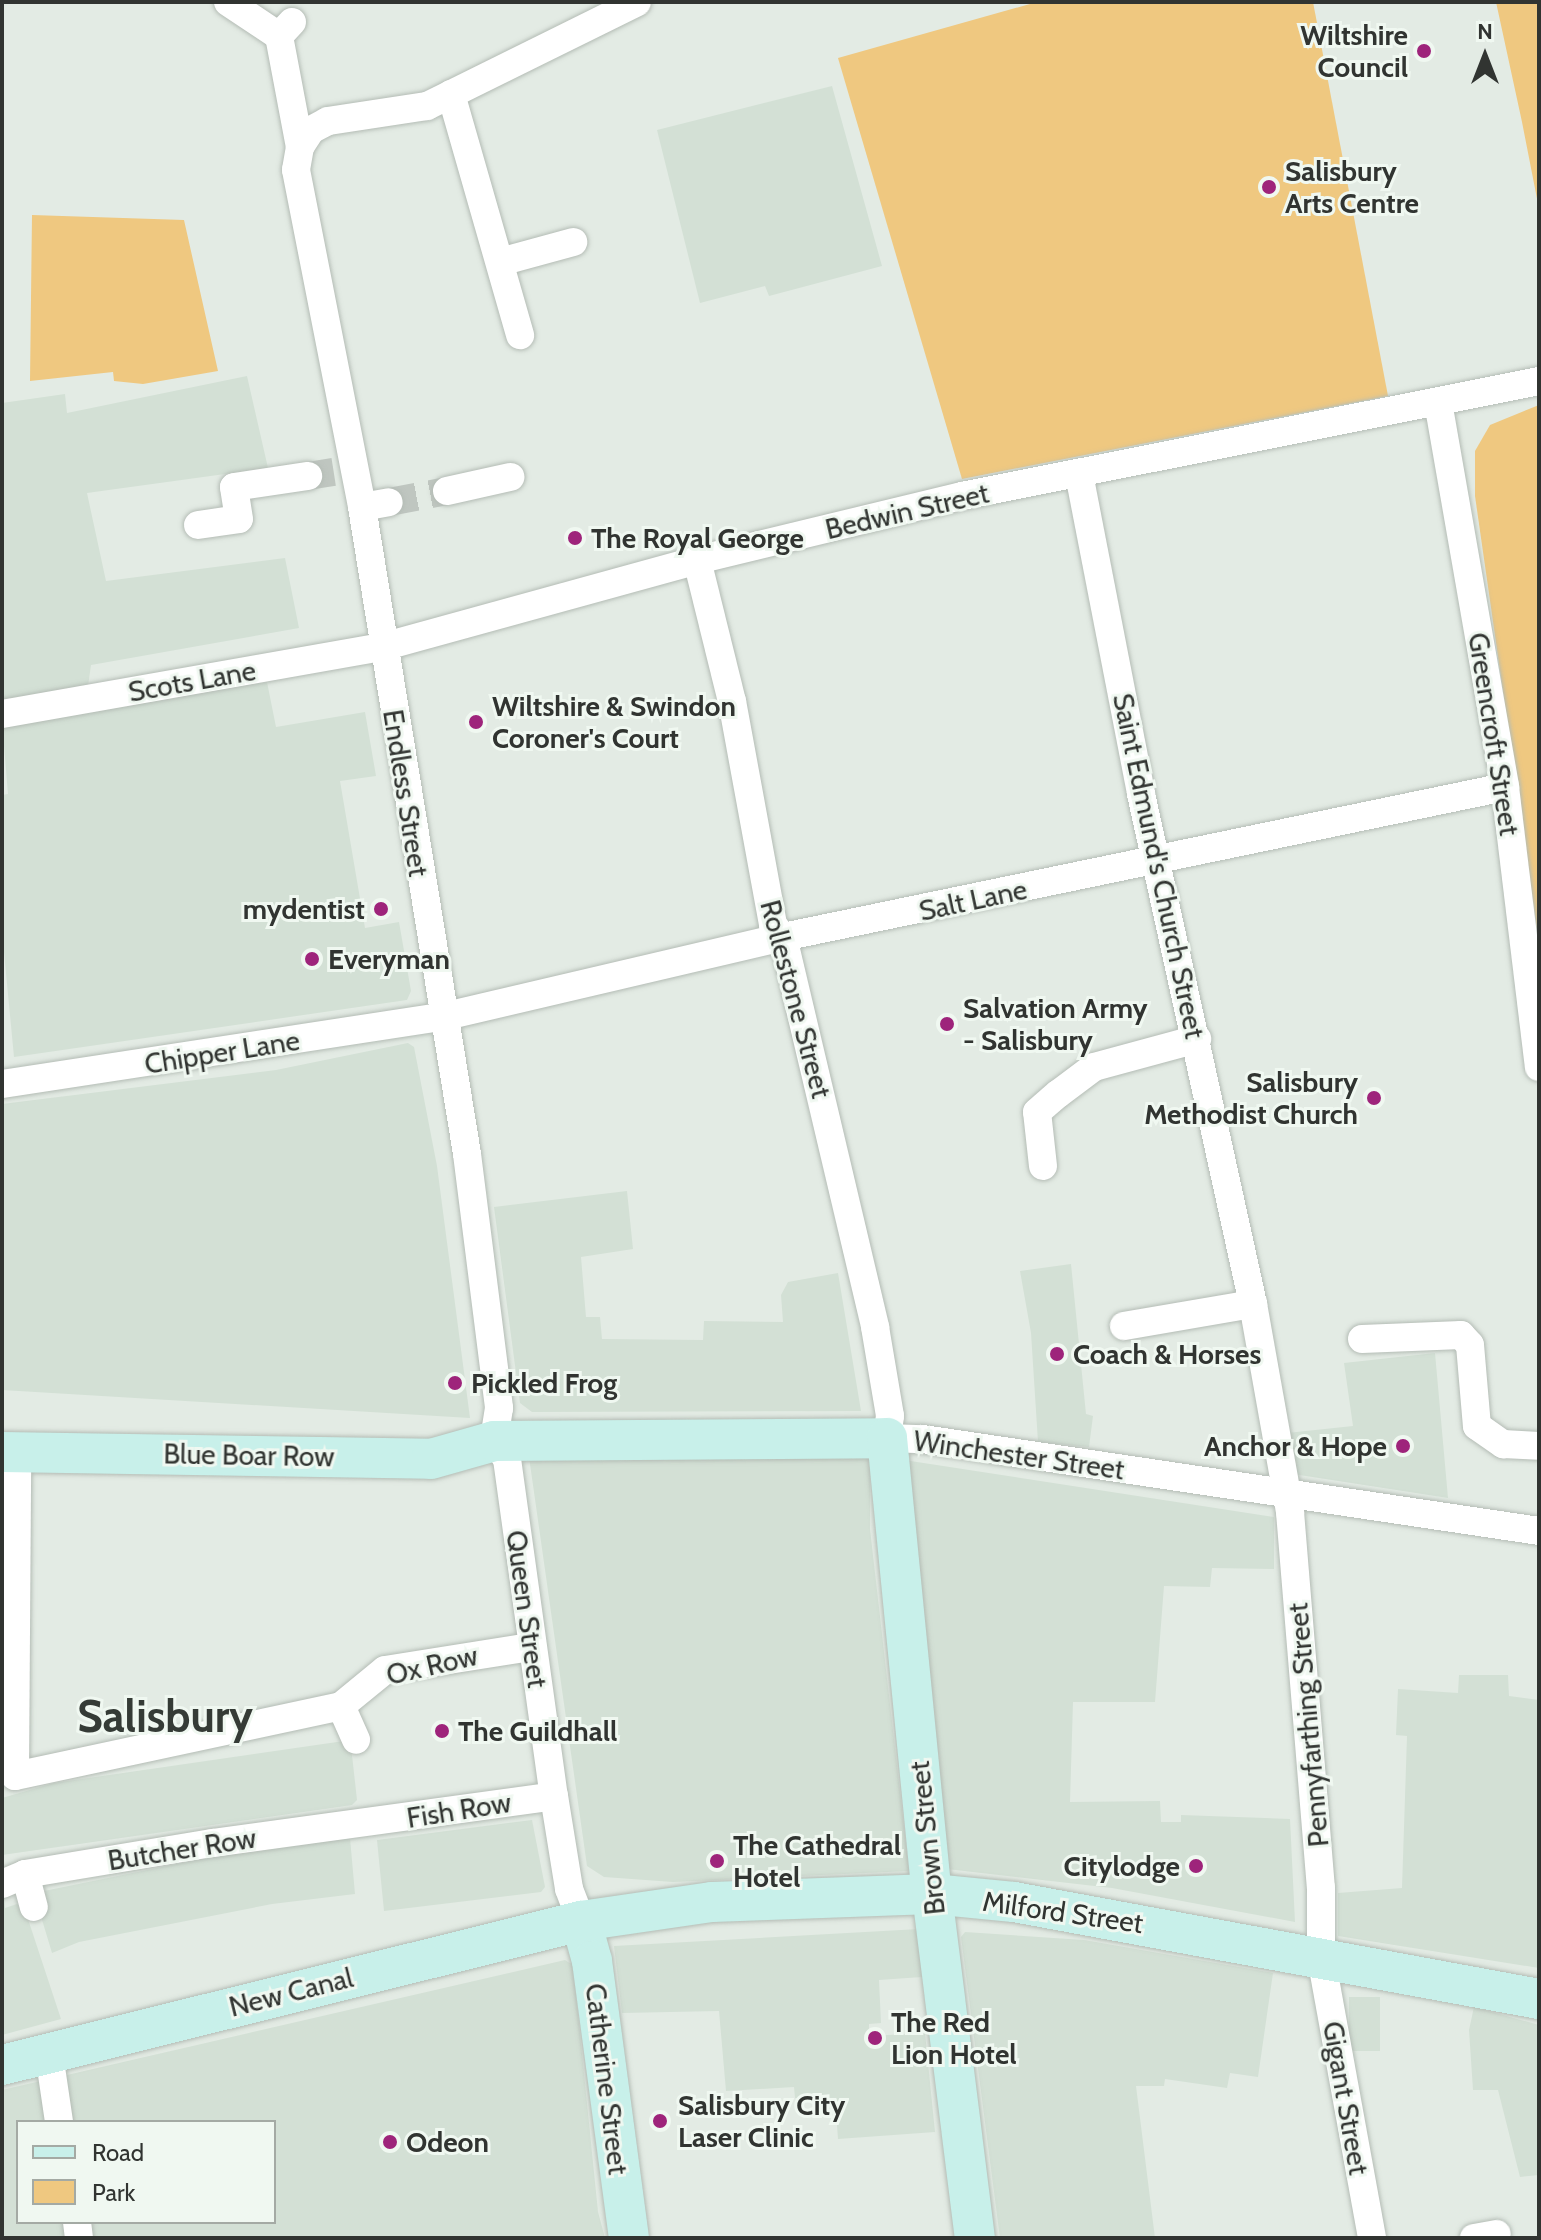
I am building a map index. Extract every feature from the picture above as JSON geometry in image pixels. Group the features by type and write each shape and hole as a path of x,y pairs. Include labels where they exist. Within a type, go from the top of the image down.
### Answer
{"street":[{"name":"Endless Street","path":"228,2 286,29 300,147 296,170 332,473 375,504 382,647 467,1154 499,1408 494,1441"},
{"path":"300,147 311,130 328,121 427,106 630,3"},
{"path":"451,94 520,335"},
{"path":"500,262 573,242"},
{"name":"Bedwin Street","path":"382,647 697,560 1079,474 1539,381"},
{"name":"Greencroft Street","path":"1438,402 1505,787 1539,1067"},
{"path":"198,525 239,519 234,487 332,473"},
{"name":"Saint Edmund's Church Street","path":"1079,474 1156,860 1253,1304 1284,1494"},
{"path":"447,491 510,477"},
{"name":"Rollestone Street","path":"697,560 732,701 773,925 783,937 875,1327 890,1416 887,1438"},
{"name":"Scots Lane","path":"2,714 382,647"},
{"name":"Salt Lane","path":"442,1017 783,937 1505,787"},
{"name":"Chipper Lane","path":"2,1084 442,1017"},
{"path":"1043,1166 1037,1112 1058,1094 1094,1067 1197,1039"},
{"path":"1124,1326 1253,1304"},
{"path":"1362,1339 1461,1335 1470,1345 1477,1426 1503,1444 1539,1446"},
{"name":"Brown Street","path":"887,1438 932,1894 975,2238"},
{"name":"Winchester Street","path":"494,1441 923,1439 1539,1531"},
{"name":"Blue Boar Row","path":"10,1452 431,1459 494,1441"},
{"name":"Queen Street","path":"494,1441 507,1459 554,1796 569,1889 581,1921"},
{"path":"8,1782 10,1452"},
{"name":"Pennyfarthing Street","path":"1284,1494 1290,1512 1313,1789 1321,1957"},
{"name":"Ox Row","path":"8,1782 341,1706 385,1670 531,1647"},
{"path":"341,1706 356,1740"},
{"name":"Fish Row","path":"364,1824 554,1796"},
{"name":"Butcher Row","path":"14,1879 364,1824"},
{"path":"14,1879 34,1907"},
{"name":"Milford Street","path":"581,1921 678,1904 932,1894 1091,1913 1539,1999"},
{"name":"New Canal","path":"2,2065 581,1921"},
{"name":"Catherine Street","path":"581,1921 592,1961 629,2238"},
{"name":"Gigant Street","path":"1321,1957 1372,2238"},
{"path":"49,2054 59,2120"}],"shaded area":[{"path":"832,86 882,266 769,296 765,286 700,303 657,130"},
{"path":"247,376 268,468 87,493 106,581 285,558 299,628 91,665 88,686 2,701 2,403 65,394 67,413"},
{"path":"267,682 276,727 365,712 376,776 340,781 365,928 399,922 411,991 407,1000 14,1057 2,931 2,795 8,794 2,722"},
{"path":"408,1043 414,1047 437,1166 470,1418 2,1390 2,1104 276,1070"},
{"path":"627,1191 633,1249 581,1257 586,1317 600,1317 602,1339 703,1340 704,1321 783,1322 781,1295 788,1282 838,1273 861,1411 532,1412 520,1403 494,1207"},
{"name":"Coach & Horses","path":"1071,1264 1086,1414 1093,1416 1089,1447 1038,1442 1031,1333 1020,1271"},
{"path":"1435,1353 1448,1498 1293,1474 1287,1433 1353,1426 1344,1363"},
{"path":"529,1457 870,1457 870,1529 909,1871 673,1882 604,1877 587,1866"},
{"path":"904,1460 1274,1517 1274,1569 1212,1568 1210,1587 1164,1586 1155,1702 1073,1702 1070,1802 1160,1801 1161,1822 1181,1822 1181,1815 1290,1819 1295,1922 1112,1888 947,1869"},
{"path":"1459,1675 1508,1675 1509,1696 1539,1700 1539,1968 1338,1936 1338,1893 1402,1888 1407,1736 1396,1735 1398,1689 1458,1693"},
{"path":"344,1741 351,1746 357,1800 352,1805 2,1855 2,1798 54,1783"},
{"path":"532,1820 545,1887 541,1892 384,1911 377,1840"},
{"path":"350,1838 355,1894 272,1904 79,1942 52,1953 34,1893 231,1853"},
{"path":"2,1865 5,1908 17,1904 25,1910 61,2019 2,2035"},
{"path":"919,1929 922,1977 879,1980 881,2023 869,2024 869,2036 925,2033 935,2132 838,2139 835,2098 795,2098 794,2087 726,2091 719,2011 622,2013 614,1946"},
{"path":"965,1932 1084,1940 1273,1973 1258,2077 1230,2073 1227,2088 1165,2079 1164,2086 1136,2086 1155,2238 1000,2238 961,1937"},
{"path":"565,1960 573,1965 598,2212 605,2238 2,2238 2,2090"},
{"path":"1349,1997 1380,1997 1380,2051 1349,2051"},
{"path":"1474,2007 1539,2025 1539,2175 1520,2177 1498,2090 1473,2090 1469,2030"}],"green space":[{"path":"1037,2 1313,2 1388,396 962,479 838,58"},
{"path":"1496,2 1539,2 1539,209 1522,122"},
{"path":"32,215 184,220 218,371 143,384 114,381 113,372 30,381"},
{"path":"1539,405 1539,943 1475,496 1475,451 1490,425"}],"tunnel":[{"path":"308,476 334,472"},
{"path":"389,502 447,491"}],"place":[{"name":"Wiltshire Council","path":"1424,51"},
{"name":"Salisbury Arts Centre","path":"1269,187"},
{"name":"The Royal George","path":"575,538"},
{"name":"Wiltshire & Swindon Coroner's Court","path":"476,722"},
{"name":"mydentist","path":"381,909"},
{"name":"Everyman","path":"312,959"},
{"name":"Salvation Army - Salisbury","path":"947,1024"},
{"name":"Salisbury Methodist Church","path":"1374,1098"},
{"name":"Coach & Horses","path":"1057,1354"},
{"name":"Pickled Frog","path":"455,1383"},
{"name":"Anchor & Hope","path":"1403,1446"},
{"name":"The Guildhall","path":"442,1731"},
{"name":"The Cathedral Hotel","path":"717,1861"},
{"name":"Citylodge","path":"1196,1866"},
{"name":"The Red Lion Hotel","path":"875,2038"},
{"name":"Salisbury City Laser Clinic","path":"660,2121"},
{"name":"Odeon","path":"390,2142"}],"district":[{"name":"Salisbury","path":"165,1717"}]}
